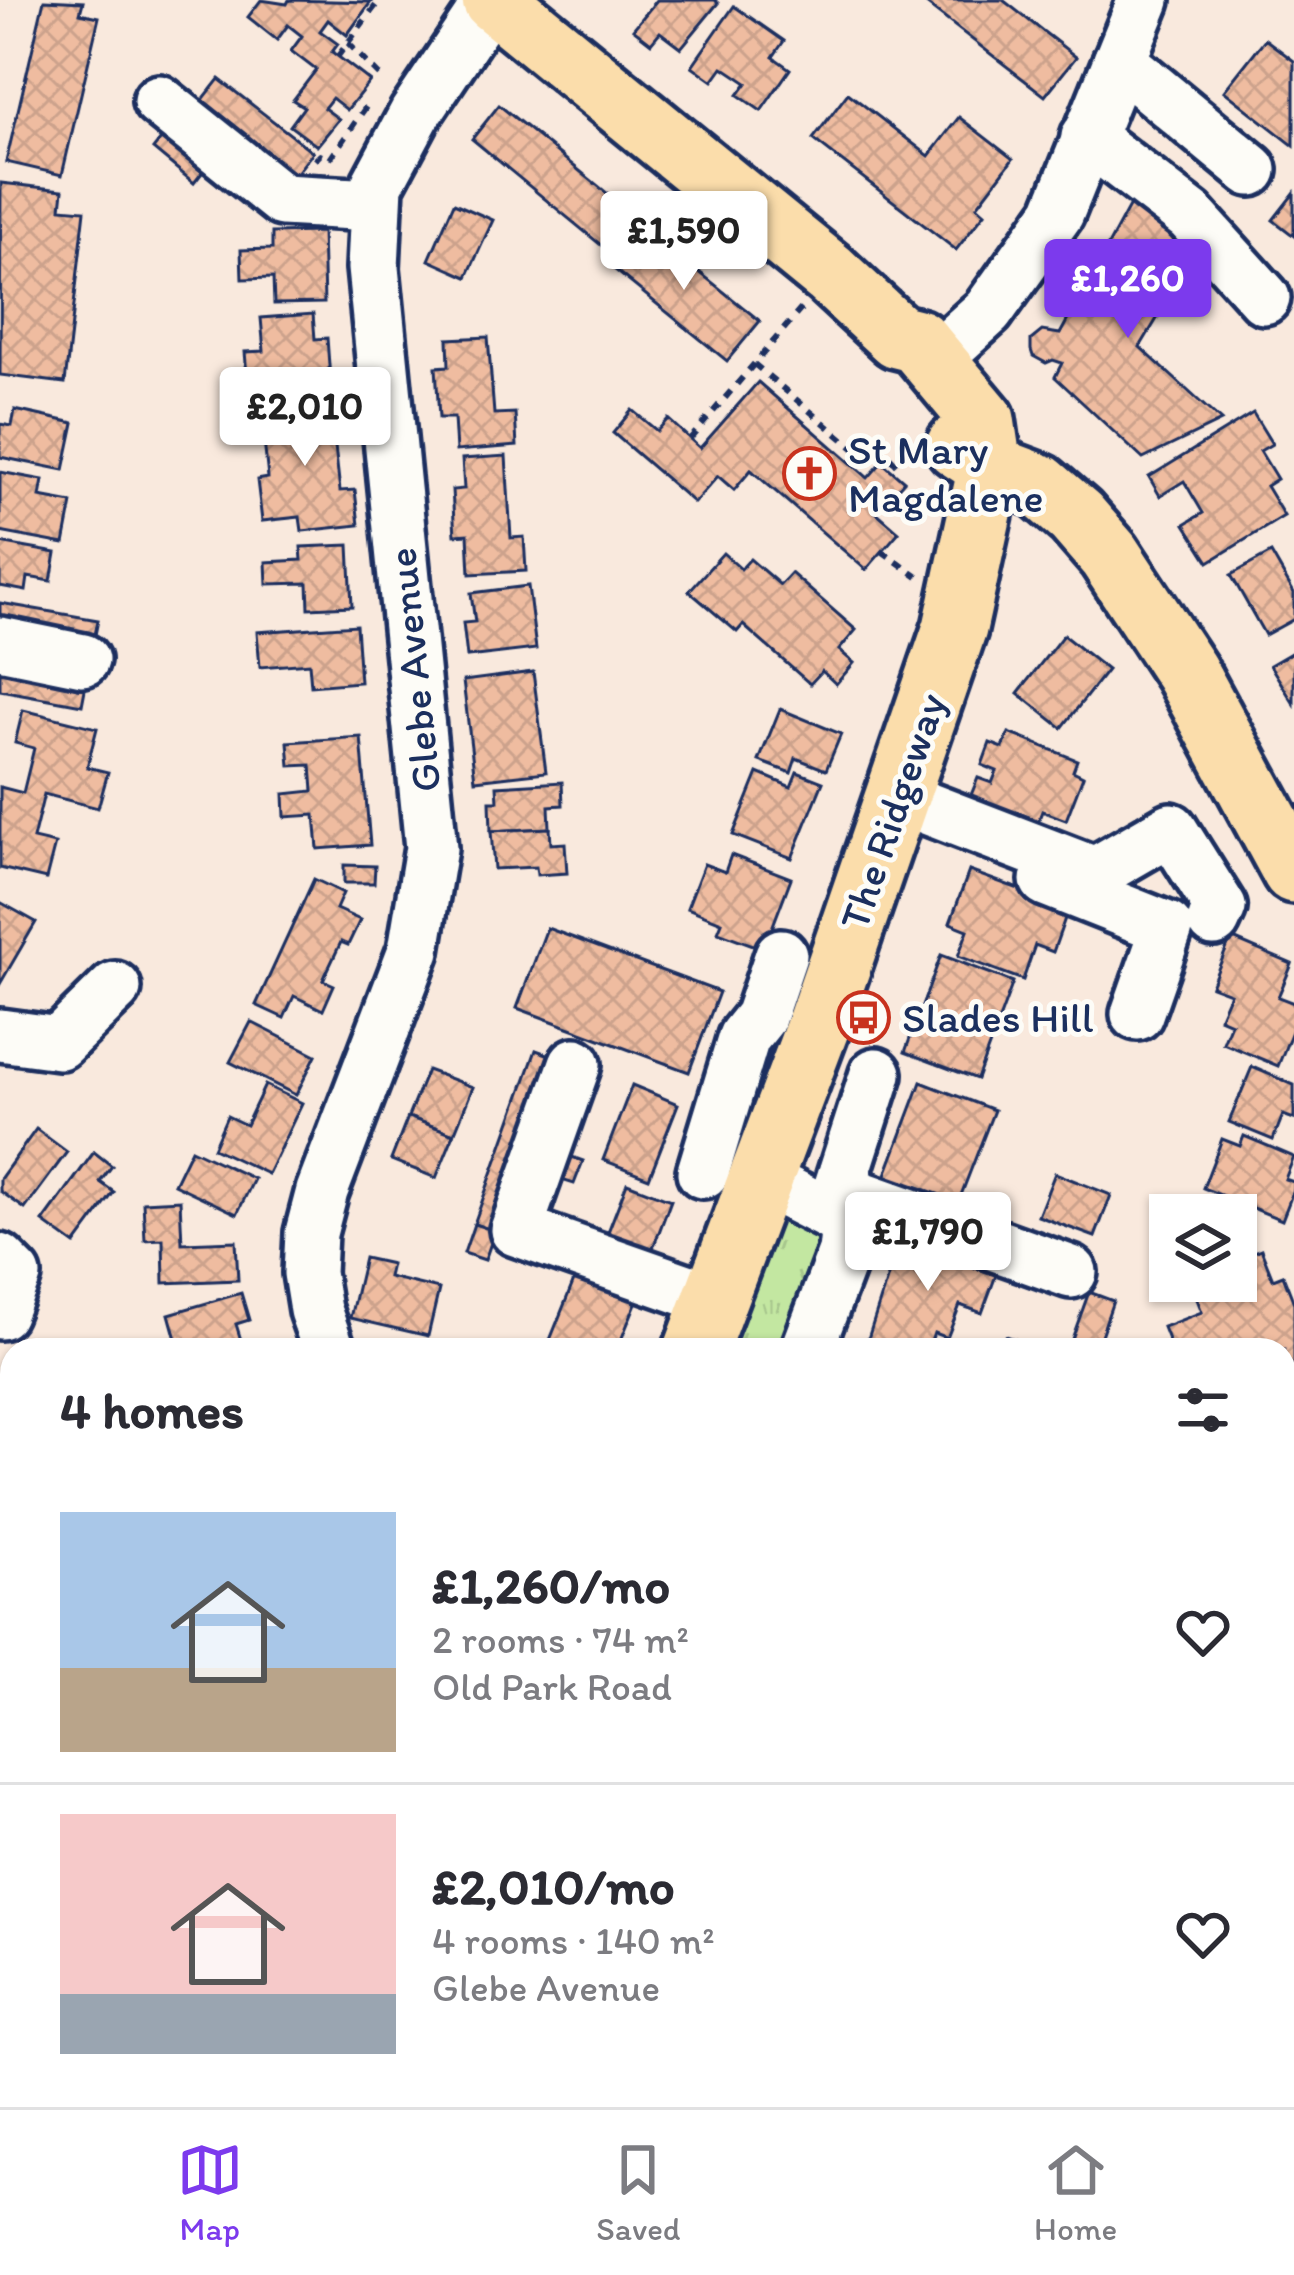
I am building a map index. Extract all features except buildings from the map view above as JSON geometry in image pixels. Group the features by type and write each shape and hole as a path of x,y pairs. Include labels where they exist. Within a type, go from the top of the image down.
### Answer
{"main road":[{"path":"492,0 916,348 983,420 990,467 1040,486 1076,517 1109,555 1186,672 1294,872"},
{"name":"The Ridgeway","path":"705,1325 731,1175 758,1094 894,808 955,628 990,467"}],"street":[{"name":"Glebe Avenue","path":"325,1338 309,1273 311,1233 322,1191 414,950 431,848 373,268 373,205 377,185 398,142 492,0"},
{"path":"916,348 988,311 1058,212 1144,0"},
{"path":"1119,61 1251,170"},
{"path":"159,101 282,200 373,205"},
{"path":"1088,137 1190,215 1264,298"},
{"path":"0,643 83,660"},
{"path":"894,808 1095,873 1171,829 1220,908 1214,920"},
{"path":"894,808 1167,928 1137,1014"},
{"path":"758,1094 744,1037 760,1017 781,956"},
{"path":"0,1035 59,1043 115,988"},
{"path":"575,1064 515,1230 705,1325"},
{"path":"812,1338 844,1252 843,1206 877,1074"},
{"path":"731,1175 1071,1272"},
{"path":"0,1259 15,1275 0,1313"}],"path":[{"path":"338,56 380,0"},
{"path":"282,200 320,154 330,159 387,79 348,43"},
{"path":"691,439 811,298"},
{"path":"754,364 867,459 880,447 894,468 919,441"},
{"path":"883,551 931,586"}],"green space":[{"path":"777,1216 807,1220 824,1242 791,1338 733,1338"}],"place":[{"name":"St Mary Magdalene","path":"809,473"},
{"name":"Slades Hill","path":"863,1017"}]}
